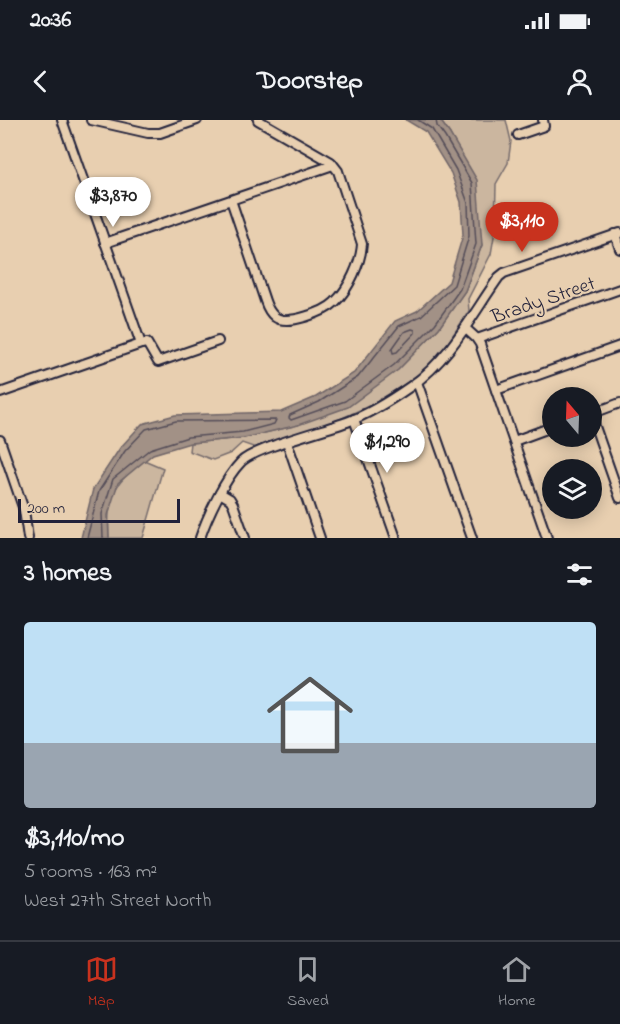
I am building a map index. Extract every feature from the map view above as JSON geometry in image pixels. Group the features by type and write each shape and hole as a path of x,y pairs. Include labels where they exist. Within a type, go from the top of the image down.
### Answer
{"street":[{"path":"62,120 141,344"},
{"path":"91,120 148,133 160,132 197,120"},
{"path":"231,200 269,311 279,319 292,320 326,309 334,303 342,294 362,252 362,244 338,171 333,165 258,120"},
{"path":"518,135 544,126 543,120"},
{"path":"105,243 333,165"},
{"path":"200,538 205,522 220,493 241,461 259,452 368,413 417,382 442,357 504,273 617,234 620,249"},
{"name":"Brady Street","path":"477,339 620,289"},
{"path":"465,328 477,339 548,538"},
{"path":"0,393 141,344 147,343 158,362 218,341"},
{"path":"496,390 620,346"},
{"path":"417,382 472,538"},
{"path":"602,410 620,403"},
{"path":"354,419 396,538"},
{"path":"514,441 542,431"},
{"path":"0,440 24,510 28,538"},
{"path":"287,442 320,538"},
{"path":"602,446 620,498"},
{"path":"220,493 230,499 233,504 245,538"}],"shaded area":[{"path":"440,120 506,120 511,141 508,163 496,184 495,231 491,254 468,299 469,311 447,344 429,366 407,383 373,404 340,419 256,448 242,443 231,453 213,460 189,451 190,443 244,438 298,425 398,370 439,328 465,291 482,245 450,134"},
{"path":"144,460 163,468 143,538 109,538 109,512 114,493 125,477"}],"water":[{"path":"406,120 440,120 477,180 482,245 465,291 439,328 398,370 348,407 298,425 244,438 190,443 153,454 118,483 108,515 109,538 81,538 93,489 120,448 142,424 175,415 281,412 316,397 354,373 395,321 417,311 449,282 463,235 461,202 451,173 426,132"}]}
